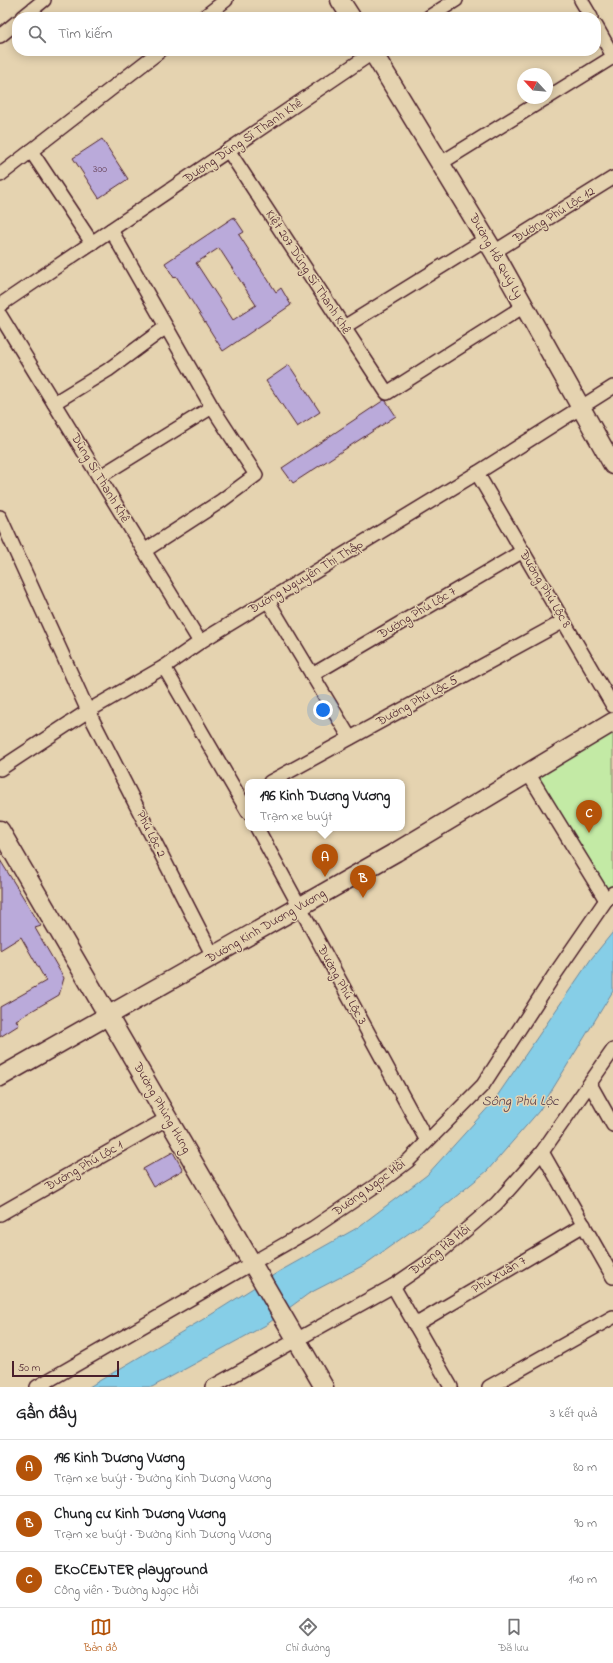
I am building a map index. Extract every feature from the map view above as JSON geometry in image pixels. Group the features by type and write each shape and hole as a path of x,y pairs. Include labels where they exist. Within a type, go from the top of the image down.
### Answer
{"street":[{"path":"29,12 44,0"},
{"path":"210,12 226,0"},
{"path":"340,0 348,12"},
{"path":"437,12 456,0"},
{"path":"581,0 588,12"},
{"path":"0,36 12,26"},
{"path":"553,94 613,56 601,35"},
{"path":"0,175 154,56"},
{"name":"Đường Dũng Sĩ Thanh Khê","path":"0,305 366,56"},
{"name":"Đường Hồ Quý Ly","path":"376,56 490,245 613,465"},
{"path":"441,163 537,104"},
{"name":"Kiệt 207 Dũng Sĩ Thanh Khê","path":"228,150 387,394 524,306"},
{"path":"31,151 92,243"},
{"name":"Đường Phú Lộc 12","path":"344,327 613,178"},
{"path":"111,230 212,407 256,475 221,501 144,551"},
{"name":"Dũng Sĩ Thanh Khê","path":"0,314 200,642"},
{"path":"54,403 108,370 166,327"},
{"name":"Đường Nguyễn Thị Thập","path":"0,769 88,711 164,667 200,642 477,473 613,387"},
{"path":"99,477 212,407"},
{"name":"Đường Phú Lộc 8","path":"477,473 613,706"},
{"path":"0,517 88,711"},
{"name":"Đường Phú Lộc 7","path":"312,675 522,551"},
{"path":"268,601 350,738"},
{"name":"Đường Phú Lộc 5","path":"275,779 564,621"},
{"path":"164,667 244,796"},
{"name":"Phú Lộc 2","path":"88,711 213,956"},
{"name":"Đường Kinh Dương Vương","path":"0,1077 396,852 613,722"},
{"path":"528,773 610,897"},
{"name":"Đường Phùng Hưng","path":"0,830 288,1322 324,1387"},
{"name":"Đường Phú Lộc 3","path":"259,831 427,1141"},
{"name":"Đường Ngọc Hồi","path":"37,1387 257,1270 312,1228 378,1184 408,1160 483,1086 610,897"},
{"name":"Đường Hà Hồi","path":"212,1387 393,1286 431,1260 496,1204 542,1152 613,1050"},
{"path":"590,1084 612,1119"},
{"name":"Đường Phú Lộc 1","path":"0,1214 168,1118"},
{"path":"542,1152 613,1277"},
{"name":"Phú Xuân 7","path":"415,1325 584,1225"},
{"path":"393,1286 451,1387"},
{"path":"489,1387 613,1317"}],"green space":[{"path":"613,729 613,893 606,900 528,773"}],"water":[{"name":"Sông Phú Lộc","path":"613,932 613,991 539,1111 487,1171 426,1221 364,1265 308,1294 266,1325 152,1387 89,1387 212,1314 280,1271 357,1228 427,1175 493,1102 591,959"}],"building":[{"path":"102,139 128,179 99,198 73,158"},
{"path":"234,217 244,232 239,235 276,292 281,288 291,305 223,351 176,276 174,278 165,263","holes":["219,248 256,305 233,320 196,263"]},
{"path":"289,365 320,412 297,427 266,381"},
{"path":"384,400 396,416 293,483 282,468"},
{"path":"0,860 41,926 35,928 64,978 59,995 16,1020 19,1025 0,1037 0,1007 46,981 21,937 0,950"},
{"path":"173,1152 183,1170 153,1187 143,1169"}],"place":[{"name":"EKOCENTER playground","path":"589,833"},
{"name":"196 Kinh Dương Vương","path":"325,877"},
{"name":"Chung cư Kinh Dương Vương","path":"363,898"}]}
